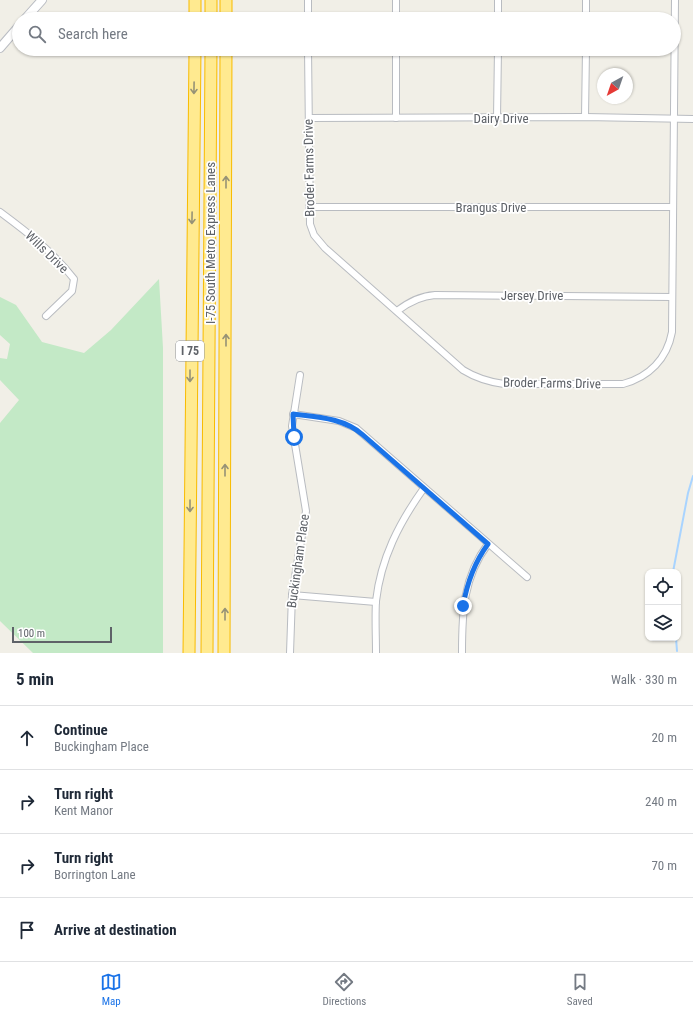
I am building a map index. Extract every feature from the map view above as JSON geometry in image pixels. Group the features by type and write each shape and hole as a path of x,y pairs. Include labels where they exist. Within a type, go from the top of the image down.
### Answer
{"highway":[{"path":"195,0 195,12"},
{"path":"211,0 211,12"},
{"path":"226,0 226,12"},
{"name":"I 75","path":"189,653 194,56"},
{"name":"I-75 South Metro Express Lanes","path":"207,653 211,56"},
{"path":"224,653 226,56"}],"street":[{"path":"31,12 42,0"},
{"path":"308,0 308,12"},
{"path":"396,0 396,12"},
{"path":"498,0 498,12"},
{"path":"586,0 586,12"},
{"name":"Broder Farms Drive","path":"675,0 675,12"},
{"path":"0,48 12,34"},
{"name":"Broder Farms Drive","path":"308,56 310,224 314,236 325,248 464,370 481,379 504,384 622,384 643,376 652,370 667,351 672,332 674,56"},
{"path":"396,56 396,118"},
{"path":"497,118 498,56"},
{"path":"585,117 586,56"},
{"name":"Dairy Drive","path":"309,118 585,117 693,119"},
{"name":"Brangus Drive","path":"309,207 672,208"},
{"name":"Wills Drive","path":"0,212 33,237 58,259 74,279 72,291 46,316"},
{"name":"Jersey Drive","path":"397,312 416,299 435,295 672,297"},
{"name":"Buckingham Place","path":"290,653 292,595 306,511 293,432 293,414 300,375"},
{"path":"293,414 339,421 356,428 527,578"},
{"path":"376,653 376,602 380,578 394,534 405,513 424,488"},
{"path":"462,653 462,618 465,592 476,562 488,544"},
{"path":"292,595 376,602"}],"green space":[{"path":"159,279 163,348 163,653 33,653 0,621 0,423 19,400 0,380 0,358 7,359 10,344 0,335 0,297 16,305 42,342 84,353 111,330"}],"waterway":[{"path":"674,569 688,493 693,476"},
{"path":"676,641 677,651"}],"route":[{"path":"294,437 292,426 293,414 339,421 356,428 488,544 472,571 465,592 463,606"}]}
